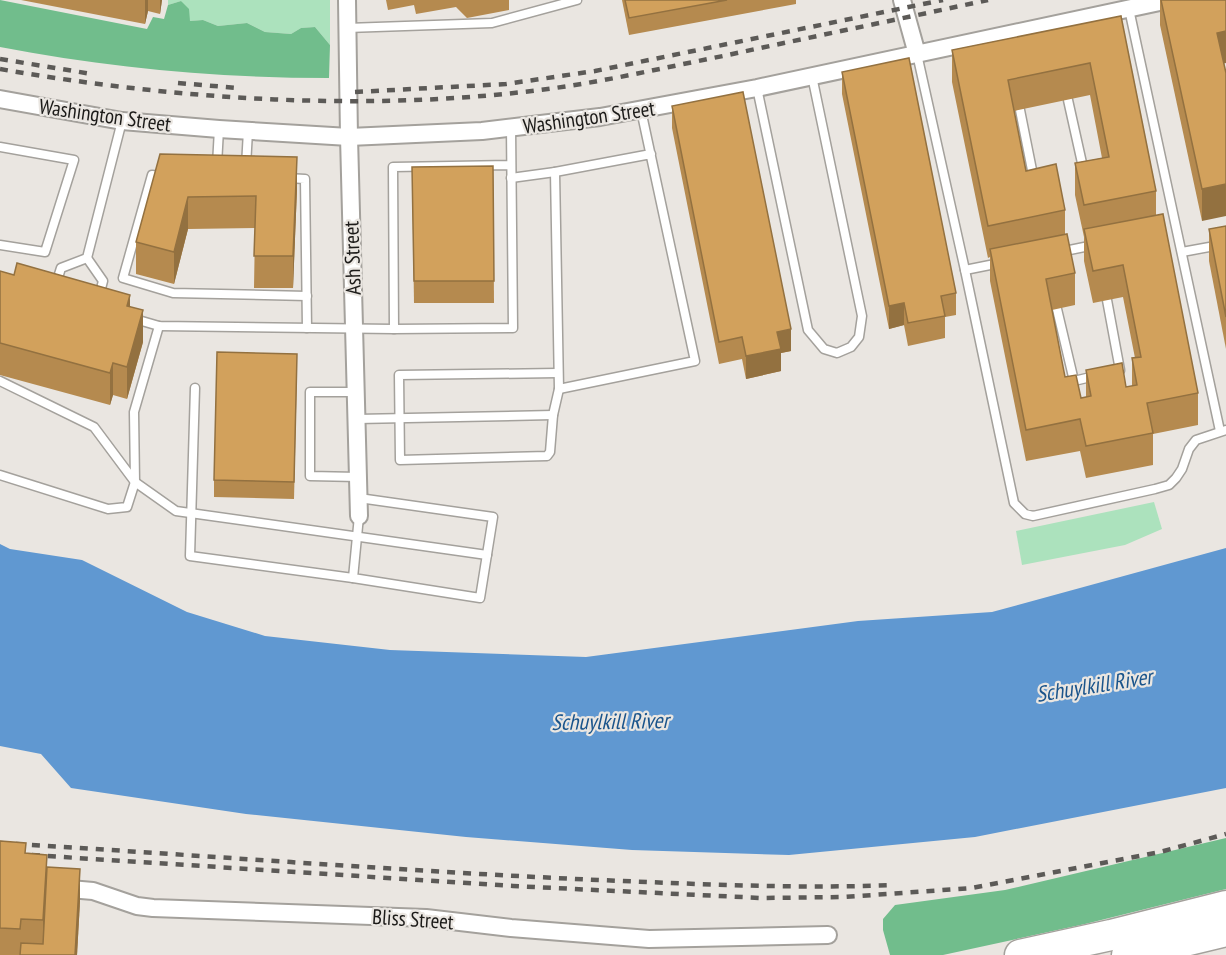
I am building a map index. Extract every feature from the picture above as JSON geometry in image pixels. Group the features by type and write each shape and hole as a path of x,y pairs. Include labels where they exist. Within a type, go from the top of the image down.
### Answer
{"highway":[{"path":"1020,955 1226,906"},
{"path":"1127,955 1226,931"}],"street":[{"name":"Ash Street","path":"347,0 359,516"},
{"path":"902,0 917,54"},
{"name":"Washington Street","path":"0,99 122,121 248,131 349,137 482,131 641,110 917,54 1006,41 1169,0"},
{"name":"Bliss Street","path":"55,891 93,891 137,906 153,908 426,918 511,928 650,939 828,935"}],"lane":[{"path":"347,28 492,23 577,0"},
{"path":"917,54 1014,503 1025,514 1033,516 1169,484 1182,469 1189,449 1196,440 1223,430 1176,228 1129,9"},
{"path":"758,88 808,330 824,350 837,353 851,347 859,337 862,316 812,76"},
{"path":"1068,100 1086,181"},
{"path":"559,389 695,361 641,110"},
{"path":"1020,110 1036,189"},
{"path":"96,308 103,281 87,258 122,121"},
{"path":"127,317 159,326 354,329 513,327 511,128"},
{"path":"217,177 219,129"},
{"path":"245,178 248,131"},
{"path":"0,147 74,159 45,252 0,246"},
{"path":"511,178 651,154"},
{"path":"394,329 393,167 511,165"},
{"path":"555,172 559,389 553,416 550,452 547,456 400,460 399,375 558,372"},
{"path":"174,176 152,176 123,278 173,294 307,296"},
{"path":"281,178 305,179 308,328"},
{"path":"1165,231 1176,228"},
{"path":"1048,254 1099,243"},
{"path":"1182,252 1226,244"},
{"path":"52,296 61,268 87,258"},
{"path":"965,270 1006,262"},
{"path":"1057,309 1074,381 1119,370 1107,300"},
{"path":"0,475 108,509 127,507 135,482 134,412 159,326"},
{"path":"0,381 94,428 135,482 176,512 487,555"},
{"path":"195,388 190,556 480,598 493,517 359,498"},
{"path":"356,392 310,392 310,476 358,477"},
{"path":"357,419 553,416"},
{"path":"353,578 359,516"}],"green space":[{"path":"0,0 147,29 153,17 164,19 168,5 181,1 189,9 190,21 203,20 218,26 247,23 265,32 291,34 301,28 315,27 330,45 329,78 205,74 82,61 0,47"},
{"path":"168,0 330,0 330,45 315,27 301,28 291,34 265,32 247,23 218,26 203,20 190,21 181,1 168,5"},
{"path":"1154,502 1162,529 1125,545 1022,565 1016,531"},
{"path":"1226,838 1226,889 1085,924 943,955 890,955 883,930 883,919 895,905 1005,890"}],"water":[{"name":"Schuylkill River","path":"0,544 10,549 82,560 187,612 265,636 390,650 586,657 858,621 992,612 1226,548 1226,788 975,837 789,855 632,850 466,837 246,814 71,788 41,754 0,746"}],"building":[{"path":"625,0 727,0 629,18"},
{"path":"1161,0 1226,0 1226,31 1217,33 1226,73 1226,184 1202,189"},
{"path":"1121,16 1156,191 1084,205 1075,163 1109,157 1090,63 1008,80 1026,171 1056,164 1065,210 988,226 952,50"},
{"path":"909,58 956,293 941,296 945,316 908,323 904,303 889,306 842,72"},
{"path":"743,92 791,329 777,332 781,349 746,356 742,337 719,342 672,106"},
{"path":"160,154 297,157 293,256 254,256 256,196 188,197 174,252 136,242"},
{"path":"493,166 494,281 414,281 412,167"},
{"path":"1163,214 1198,393 1147,403 1153,433 1086,446 1080,419 1026,430 990,249 1067,234 1075,273 1046,279 1065,377 1076,375 1081,398 1091,396 1086,370 1122,363 1126,387 1137,385 1132,358 1141,357 1123,265 1093,271 1084,229"},
{"path":"1226,226 1226,317 1209,229"},
{"path":"17,263 130,295 127,306 143,310 127,367 113,363 110,373 0,343 0,271 14,275"},
{"path":"217,352 297,354 294,482 214,480"},
{"path":"0,841 26,843 25,853 47,855 43,920 21,919 20,929 0,928"},
{"path":"47,867 80,869 75,955 20,955 21,943 43,944"}],"railway":[{"path":"355,92 506,84 595,71 943,0"},
{"path":"0,69 136,89 277,100 417,100 487,96 555,88 618,77 988,0"},
{"path":"0,59 92,74"},
{"path":"178,83 238,88"},
{"path":"0,853 513,886 761,898 844,897 972,888 1160,852 1226,834"},
{"path":"0,843 374,868 598,880 783,886 893,885"}]}
